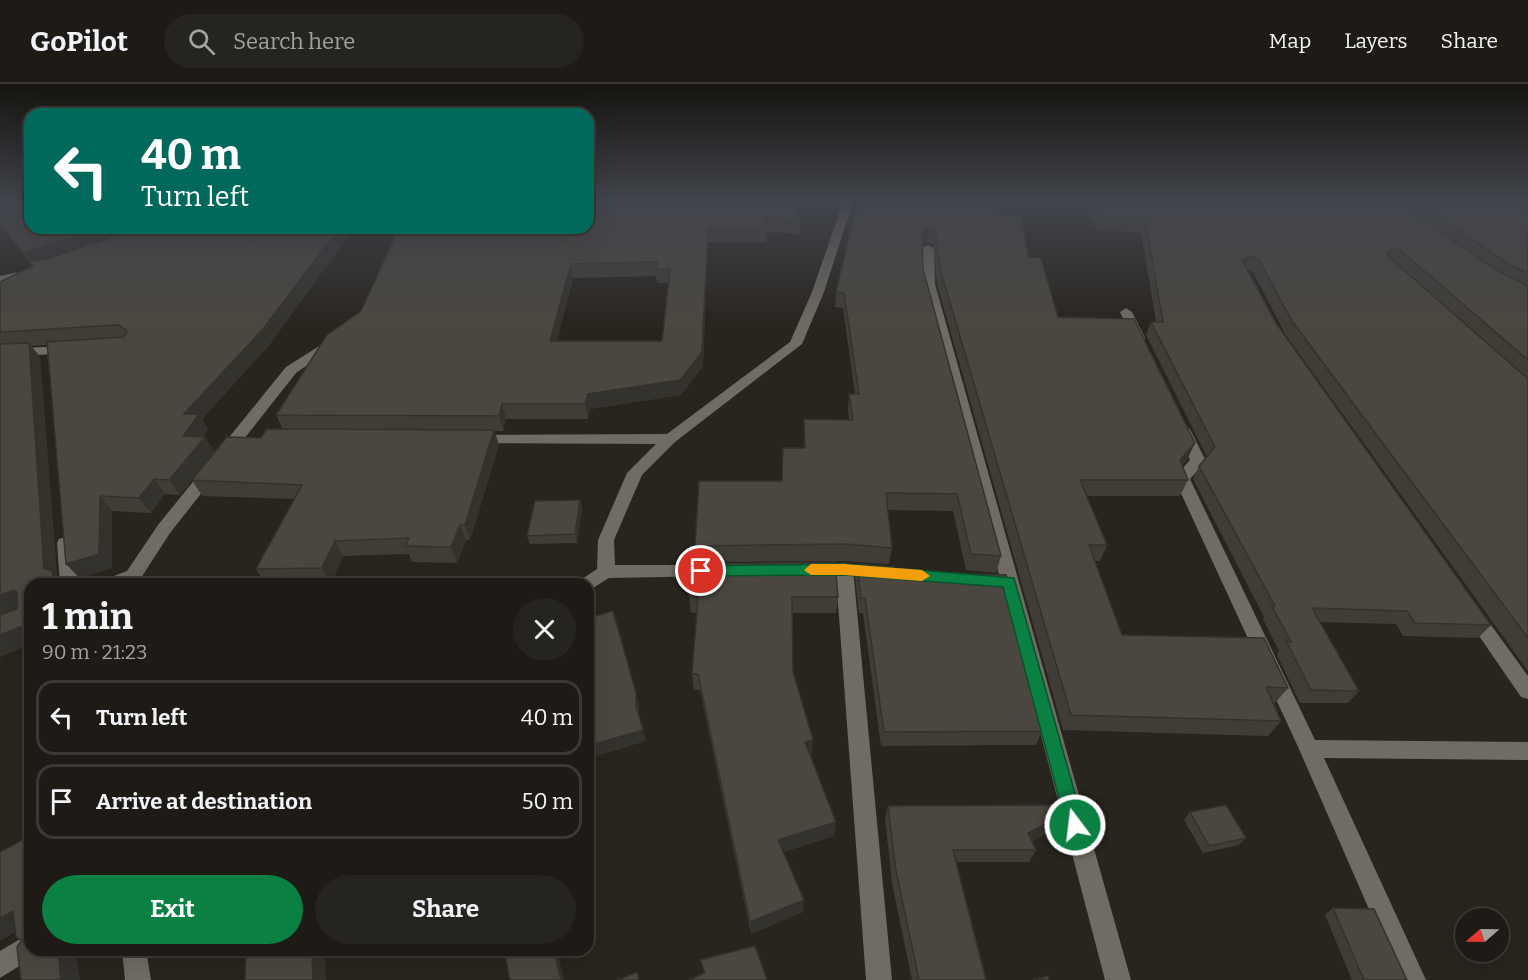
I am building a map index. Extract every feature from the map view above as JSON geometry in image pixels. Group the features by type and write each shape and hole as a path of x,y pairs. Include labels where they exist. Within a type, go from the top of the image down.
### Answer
{"street":[{"path":"606,572 606,540 635,473 670,439 796,344 818,292 834,244"},
{"path":"928,248 929,284 1003,582 1118,980"},
{"path":"0,279 42,270"},
{"path":"1126,312 1147,355"},
{"path":"128,578 133,576 164,528 245,437 291,370 344,334"},
{"path":"0,353 49,356 82,349"},
{"path":"1172,408 1198,461 1182,478 1309,749 1413,980"},
{"path":"467,438 670,439"},
{"path":"64,525 68,578"},
{"path":"796,570 850,570 879,980"},
{"path":"594,580 606,572 737,571"},
{"path":"1466,603 1528,690"},
{"path":"1309,749 1528,751"},
{"path":"0,966 24,949"},
{"path":"136,956 138,980"}],"building":[{"path":"16,244 53,244 23,253"},
{"path":"92,244 327,244 263,329 184,414 199,414 183,436 205,437 169,480 154,479 139,498 100,496 99,554 66,564 47,342 124,337 127,331 119,325 0,332 0,282 33,266 30,262"},
{"path":"392,244 707,244 702,352 680,380 588,394 585,404 502,404 499,416 276,415 327,335 361,311","holes":["657,262 656,269 670,269 662,341 550,341 571,264"]},
{"path":"847,244 922,244 923,269 1001,556 971,554 957,494 886,493 892,548 846,544 695,546 699,481 782,481 783,448 805,448 804,419 853,420 849,394 859,394 844,293 836,292"},
{"path":"937,244 1026,244 1028,257 1041,258 1058,317 1134,319 1195,443 1180,460 1188,480 1080,480 1107,545 1089,545 1122,635 1264,638 1288,688 1266,687 1281,721 1071,715 940,268"},
{"path":"1149,244 1458,244 1496,270 1528,286 1528,360 1400,250 1393,249 1387,252 1389,257 1528,379 1528,638 1292,321 1259,260 1250,256 1242,260 1276,323 1491,625 1415,623 1407,611 1312,608 1359,691 1311,690 1286,641 1291,642 1272,606 1275,606 1199,466 1215,447 1151,322 1163,322"},
{"path":"1479,244 1528,244 1528,273 1507,263"},
{"path":"29,343 44,569 52,571 53,578 24,578 24,625 0,635 0,615 17,609 17,592 14,590 0,595 0,344"},
{"path":"267,429 494,430 465,525 460,525 451,547 405,546 409,538 335,541 322,568 256,569 302,485 192,480 227,437 261,438"},
{"path":"580,500 575,534 527,536 535,501"},
{"path":"835,562 838,597 792,597 793,672 813,740 805,742 836,822 778,840 804,900 750,922 698,674 692,674 698,597 689,597 691,564"},
{"path":"857,564 894,567 894,571 1006,575 1044,716 1038,716 1042,731 884,732 865,598 861,598"},
{"path":"613,611 636,693 636,706 643,730 594,744 594,616"},
{"path":"1068,805 1070,812 1028,833 1036,850 953,850 986,980 919,980 896,871 888,806"},
{"path":"1226,805 1246,838 1209,846 1190,812"},
{"path":"24,839 24,956 59,956 61,980 21,980 17,947 22,940 16,937 13,911 0,918 0,852"},
{"path":"1333,908 1374,909 1407,980 1364,980"},
{"path":"755,946 767,980 689,980 705,973 700,960"},
{"path":"246,956 312,956 313,980 245,980"},
{"path":"505,956 555,956 561,980 510,980"},
{"path":"637,972 639,980 618,980"},
{"path":"1048,976 1050,980 1033,980"}],"slow traffic":[{"path":"811,570 844,569 922,576"}],"route":[{"path":"701,571 844,569 1009,582 1075,825"}]}
